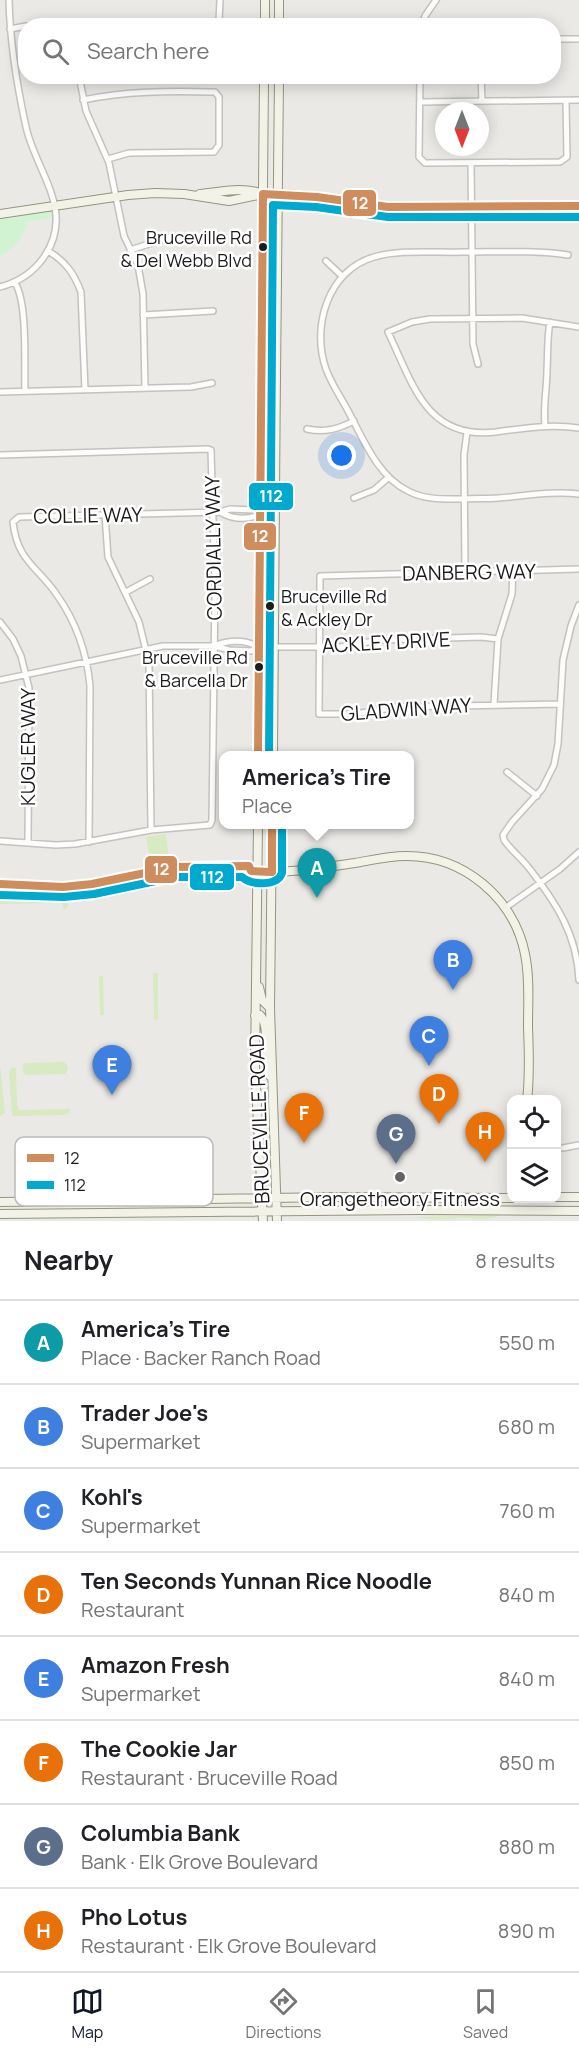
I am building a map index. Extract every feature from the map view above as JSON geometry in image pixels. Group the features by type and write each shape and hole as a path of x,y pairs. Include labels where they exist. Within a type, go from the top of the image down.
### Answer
{"main road":[{"path":"265,0 265,18"},
{"path":"279,0 279,18"},
{"path":"258,751 264,84"},
{"path":"273,751 279,84"},
{"path":"0,214 148,193 184,194 229,201 263,194 317,196 388,207 579,206"},
{"path":"259,515 265,516 269,522 269,552 274,571"},
{"path":"258,647 267,657 268,686 273,705"},
{"name":"BRUCEVILLE ROAD","path":"258,829 255,871 255,1065 263,1221"},
{"name":"BRUCEVILLE ROAD","path":"272,829 270,1008 277,1221"},
{"path":"0,884 63,886 92,884 137,875 141,877 246,875 255,871 313,870 397,856 430,858 458,868 475,877 490,889 506,908 521,939 527,963 529,1079 527,1095"},
{"name":"BRUCEVILLE ROAD","path":"256,944 260,960 260,994 265,1005 270,1008"},
{"name":"BRUCEVILLE ROAD","path":"255,1017 260,1016 265,1022 266,1065 272,1080"},
{"path":"561,1197 579,1197"},
{"path":"213,1199 507,1198"},
{"path":"0,1203 15,1203"},
{"path":"515,1203 516,1210"},
{"path":"6,1216 278,1211 579,1211"}],"street":[{"path":"0,287 15,283 31,272 48,251 55,233 56,207 27,130 10,29 9,0"},
{"path":"219,18 220,0"},
{"path":"425,18 436,0"},
{"path":"10,29 18,28"},
{"path":"561,39 579,39"},
{"path":"80,84 89,121 108,159 120,220 138,265 142,294 145,388"},
{"path":"420,84 419,157 425,164 560,162 567,156 566,101"},
{"path":"481,84 482,101"},
{"path":"83,100 116,93 147,92 211,92 219,97 219,145 214,152 129,153 108,159"},
{"path":"420,102 579,100"},
{"path":"471,163 473,344 478,364"},
{"path":"130,249 171,237 212,241"},
{"path":"48,251 68,266 81,292 84,390"},
{"path":"568,255 539,252 387,254 363,261 342,276 333,288 324,308 322,348 330,378 376,461 399,486 419,496 438,499 498,498 550,492 579,494"},
{"path":"326,261 342,276"},
{"path":"15,283 22,312 25,391"},
{"path":"143,315 213,312"},
{"path":"579,327 522,318 420,320 388,332 426,407 447,425 467,432 484,433 545,426 579,428"},
{"path":"545,426 544,399 550,322"},
{"path":"0,392 191,387 212,382"},
{"path":"307,429 332,430 354,421"},
{"path":"465,572 464,455 467,432"},
{"name":"CORDIALLY WAY","path":"0,455 208,449 212,453 217,512 212,823 205,827 151,830 89,842 56,845 0,842"},
{"path":"354,498 374,490 389,477"},
{"name":"COLLIE WAY","path":"89,842 90,686 86,661 76,628 67,611 56,593 17,546 13,522 19,517 217,512 234,517 259,515"},
{"path":"105,515 108,557 139,622 150,674 151,830"},
{"name":"DANBERG WAY","path":"320,646 320,576 579,570"},
{"path":"494,704 498,639 512,594 513,571"},
{"path":"126,591 150,579"},
{"path":"579,605 563,660 557,753 549,777 537,796 503,835 506,843 540,883 559,910 570,931 579,980"},
{"name":"KUGLER WAY","path":"0,622 17,648 28,688 28,843"},
{"name":"ACKLEY DRIVE","path":"273,647 351,646 380,640 481,637 498,639"},
{"path":"0,680 146,649 176,645 214,646 229,650 251,651 258,647"},
{"name":"GLADWIN WAY","path":"320,646 319,714 355,714 397,707 560,704"},
{"path":"507,772 537,796"},
{"path":"506,908 560,869 579,852"},
{"path":"563,1148 579,1145"}],"green space":[{"path":"49,210 54,217 27,222 18,242 0,256 0,218"},
{"path":"166,834 169,861 151,863 146,837"},
{"path":"0,891 65,894 68,906 64,910 62,903 0,904"},
{"path":"153,973 158,973 158,1019 154,1020"},
{"path":"99,976 103,976 104,1015 100,1015"},
{"path":"64,1062 68,1066 66,1074 26,1075 23,1072 25,1063"},
{"path":"0,1064 5,1113 0,1116"},
{"path":"12,1067 16,1068 19,1110 70,1109 70,1112 64,1115 14,1116 9,1072"},
{"path":"501,1215 481,1219 415,1217"}],"transit line":[{"name":"12","path":"258,751 263,194 317,197 388,207 579,206"},
{"name":"112","path":"269,751 273,205 316,207 388,217 579,217"},
{"name":"12","path":"0,884 63,887 92,884 174,867 249,866 251,871 272,872 272,829"},
{"name":"112","path":"0,895 64,897 94,894 175,877 242,877 251,882 270,883 279,878 282,873 282,829"}],"place":[{"name":"Bruceville Rd & Del Webb Blvd","path":"263,247"},
{"name":"Bruceville Rd & Ackley Dr","path":"270,606"},
{"name":"Bruceville Rd & Barcella Dr","path":"259,667"},
{"name":"America's Tire","path":"317,898"},
{"name":"Trader Joe's","path":"453,990"},
{"name":"Kohl's","path":"429,1066"},
{"name":"Amazon Fresh","path":"112,1095"},
{"name":"Ten Seconds Yunnan Rice Noodle","path":"439,1124"},
{"name":"The Cookie Jar","path":"304,1143"},
{"name":"Pho Lotus","path":"485,1162"},
{"name":"Columbia Bank","path":"396,1164"},
{"name":"Orangetheory Fitness","path":"400,1177"}]}
